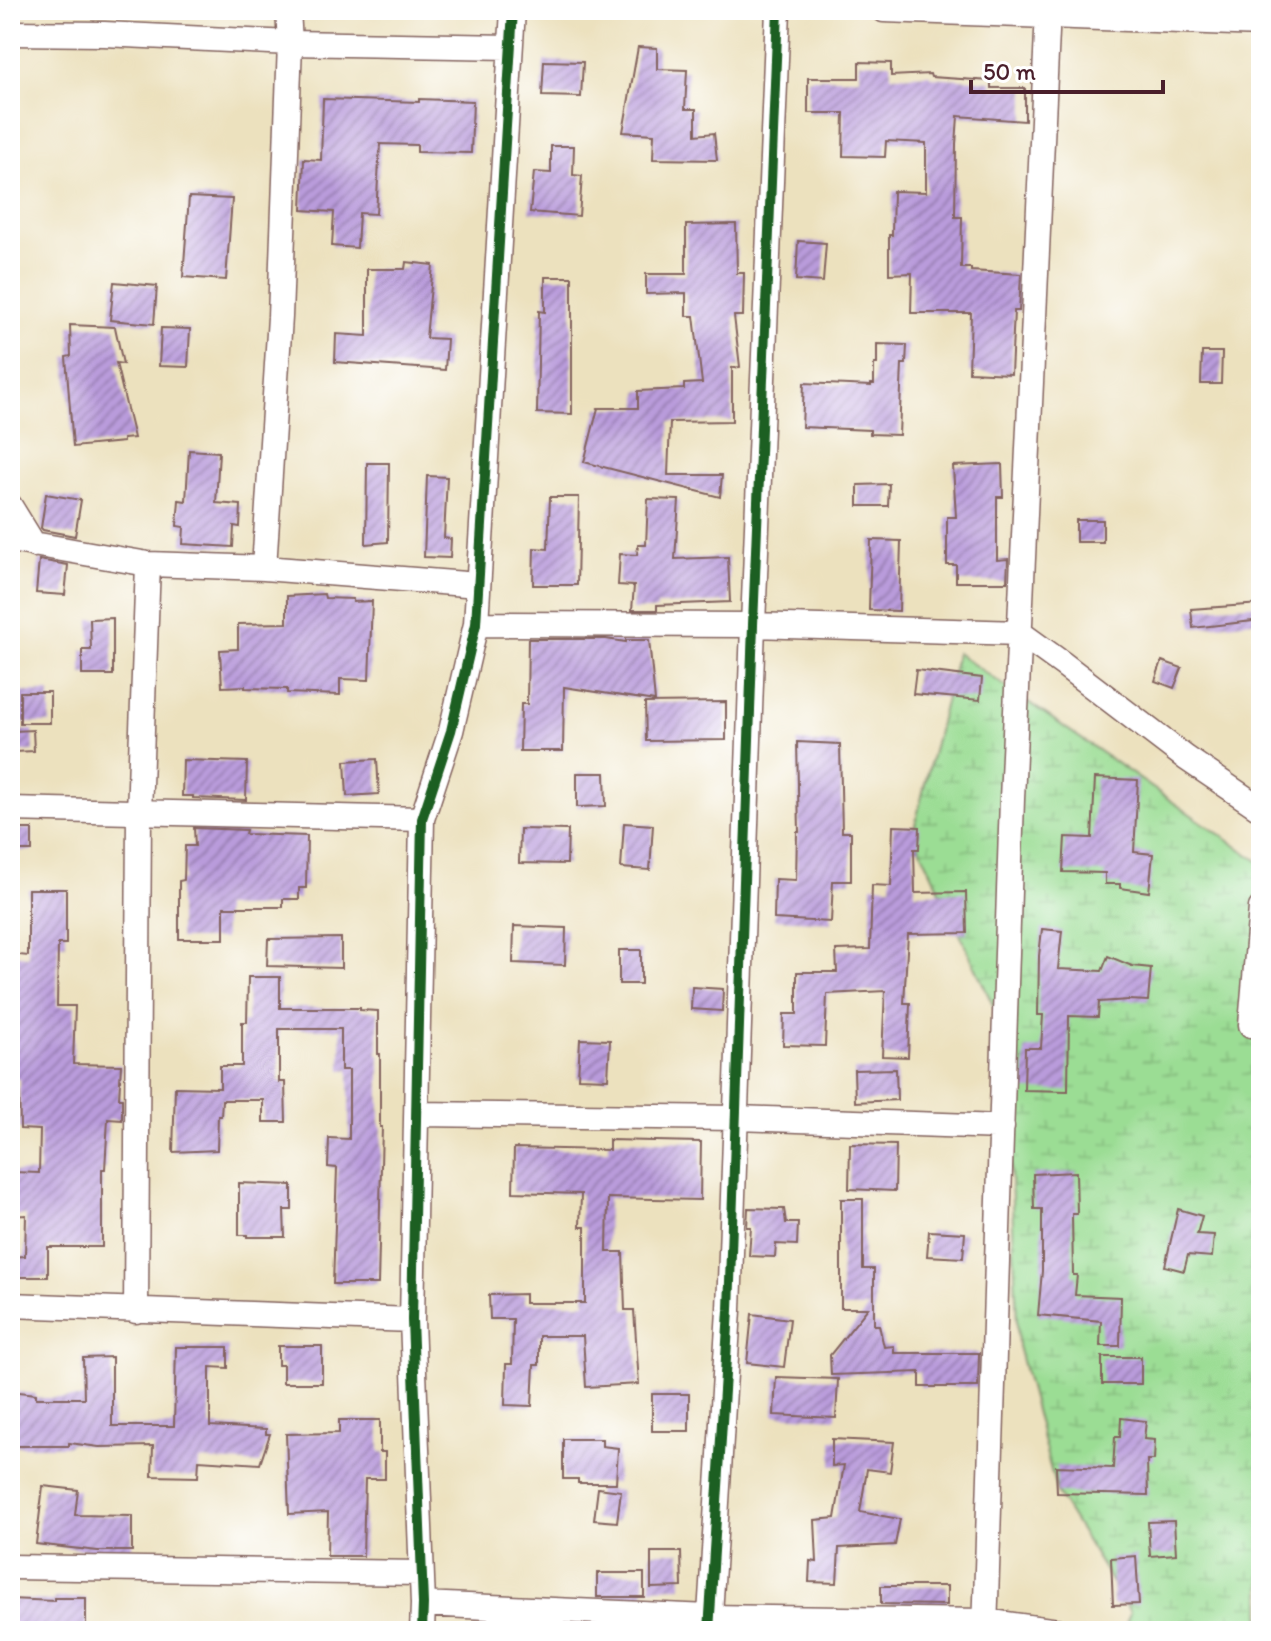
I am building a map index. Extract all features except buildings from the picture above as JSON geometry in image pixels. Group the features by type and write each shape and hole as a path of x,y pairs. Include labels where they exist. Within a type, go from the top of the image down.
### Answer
{"street":[{"path":"264,568 280,317 290,43 288,10"},
{"path":"422,1631 412,1320 422,819 451,731 476,624 513,10"},
{"path":"709,1624 729,1310 778,10"},
{"path":"884,10 1048,13 1261,24"},
{"path":"985,1626 1011,815 1048,13"},
{"path":"10,33 510,47"},
{"path":"10,506 22,542 148,564 264,568 478,585"},
{"path":"136,1311 139,813 148,564"},
{"path":"476,624 753,625 1020,633 1186,758 1261,809"},
{"path":"10,809 422,819"},
{"path":"1251,1025 1261,908"},
{"path":"417,1114 736,1118 1002,1127"},
{"path":"10,1305 412,1320"},
{"path":"10,1567 421,1573"},
{"path":"423,1604 709,1624 985,1626 1058,1631"}],"green space":[{"path":"957,653 1261,863 1261,1631 1124,1631 1130,1612 1057,1493 1018,1346 1005,1031 913,833"}],"cycle path":[{"path":"422,1631 412,1320 422,819 451,731 476,624 513,10"},
{"path":"709,1631 729,1310 778,10"}]}
